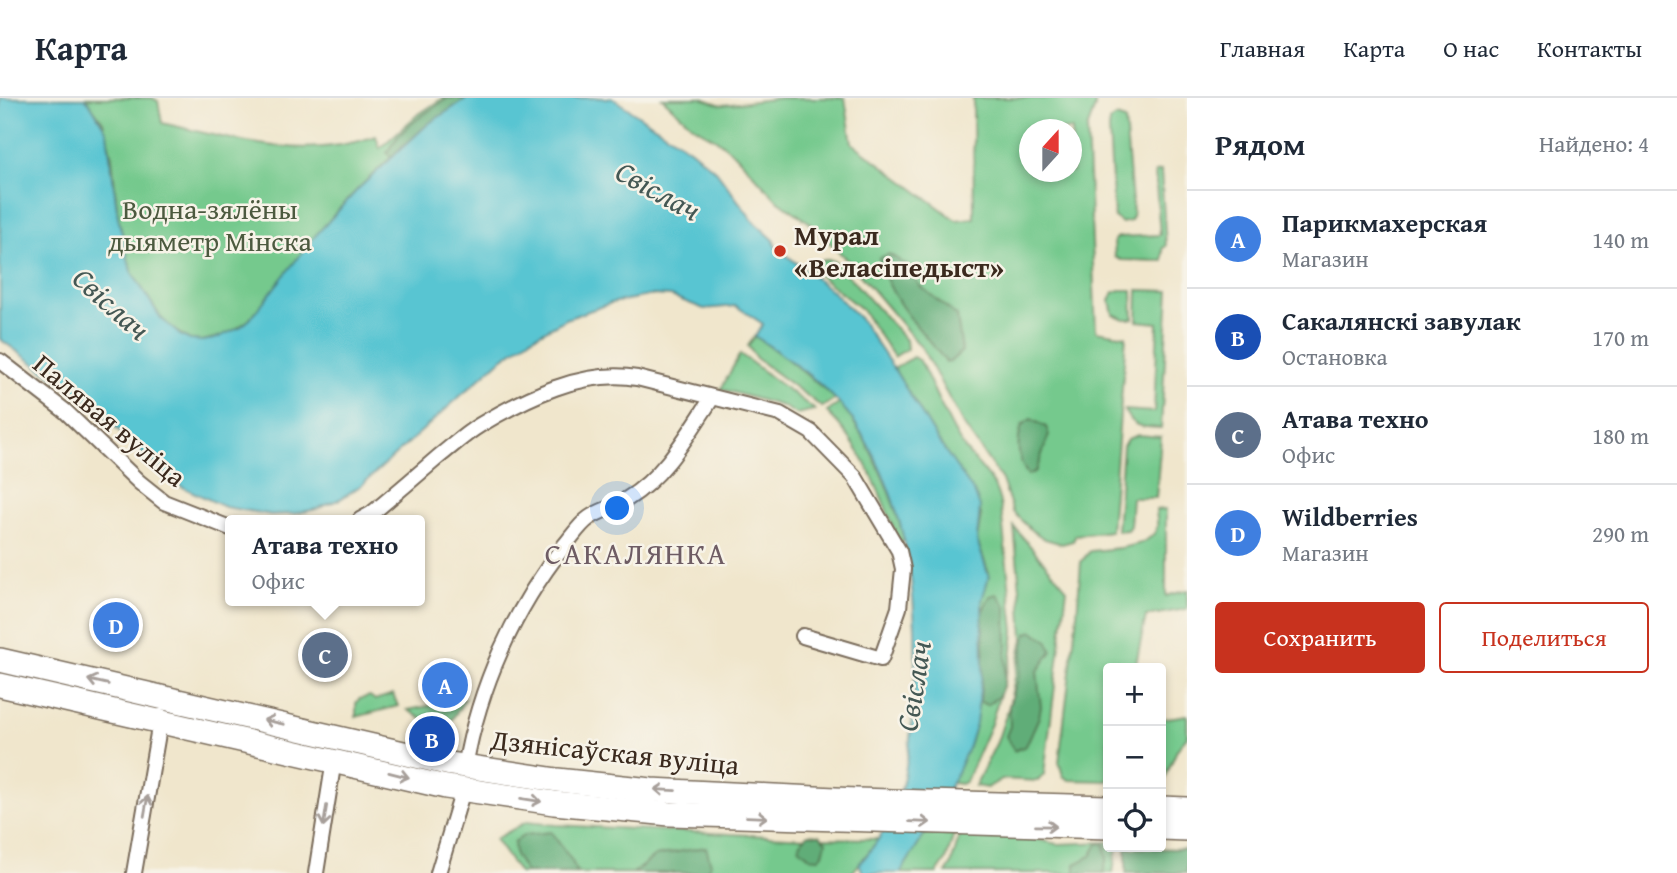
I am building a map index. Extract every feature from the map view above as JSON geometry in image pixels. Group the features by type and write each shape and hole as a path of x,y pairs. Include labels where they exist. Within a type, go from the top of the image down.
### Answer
{"main road":[{"name":"Дзянісаўская вуліца","path":"0,660 347,738 464,778"},
{"name":"Дзянісаўская вуліца","path":"0,685 328,758 464,778 651,790 855,810 985,814"},
{"path":"328,758 347,738"},
{"path":"985,814 1103,807"},
{"path":"1166,808 1187,809"},
{"path":"985,814 1103,826"},
{"path":"1166,828 1187,829"}],"street":[{"name":"Палявая вуліца","path":"0,361 65,411 139,482 164,502 225,526"},
{"path":"369,515 478,426 574,382 622,376 780,414 811,432 855,477 899,551 902,569 901,597 881,659 803,636"},
{"path":"438,873 464,778 473,722 485,688 521,612 545,572 589,518 629,499 658,474 712,398"},
{"path":"134,873 164,697"},
{"path":"316,873 328,758"}],"green space":[{"name":"Водна-зялёны дыяметр Мінска","path":"85,98 152,98 158,101 162,123 242,141 295,148 322,147 349,144 376,136 380,148 416,116 443,98 468,98 441,113 413,136 358,189 249,320 227,335 202,341 190,340 171,328 161,318 131,271 118,217 112,157 103,122"},
{"path":"448,98 468,98 428,124 391,157 387,153 398,136 422,115"},
{"path":"662,98 701,98 722,105 781,98 845,98 852,143 956,220 974,218 973,98 1095,98 1095,107 1087,129 1096,331 1126,336 1111,531 1076,535 1073,541 1062,544 1045,539 1031,530 1013,512 1002,480 963,424 922,348 848,261 810,223 776,199 737,156 716,139 693,126"},
{"path":"1116,117 1125,120 1133,214 1131,221 1122,223 1114,217 1109,129 1110,121"},
{"path":"1161,171 1166,246 1163,248 1163,261 1121,260 1115,257 1114,241 1118,237 1160,235 1155,172"},
{"path":"889,254 908,266 919,285 957,316 962,351 950,362 946,362 898,301 879,258"},
{"path":"815,262 836,262 906,340 907,349 894,357 862,310 809,267"},
{"path":"1132,290 1133,319 1124,319 1113,314 1110,301 1113,293"},
{"path":"1138,290 1169,291 1161,428 1135,424 1125,410 1154,412 1158,323 1137,321"},
{"path":"755,336 836,399 822,407 756,358 748,346"},
{"path":"740,354 815,410 796,414 782,406 721,389"},
{"path":"913,357 920,361 959,440 994,486 1001,508 1014,631 1011,657 991,724 966,781 961,784 952,783 973,734 982,685 982,600 988,571 977,540 981,514 973,492 894,369"},
{"path":"840,403 862,435 879,468 905,540 899,542 878,489 861,456 827,412"},
{"path":"1031,419 1046,427 1049,435 1036,471 1028,475 1018,445 1022,425"},
{"path":"1138,435 1161,437 1156,498 1132,498 1130,526 1127,530 1117,531 1123,446 1127,439"},
{"path":"1166,509 1166,596 1187,590 1187,609 1146,616 1136,663 1103,663 1103,781 1069,780 1063,776 1059,762 1081,562 1090,551 1128,546 1147,540 1157,527 1156,510"},
{"path":"1014,527 1067,589 1044,774 1038,781 1002,779 987,788 975,786 997,742 1009,706 1023,639"},
{"path":"997,594 1006,606 1004,684 999,696 987,705 980,702 984,647 982,612 990,596"},
{"path":"1033,631 1047,640 1052,651 1037,672 1041,707 1039,717 1026,746 1014,751 1006,736 1010,726 1009,706 1019,676 1025,638 1027,633"},
{"path":"393,694 398,706 356,717 356,703 359,699 370,696 375,700"},
{"path":"465,699 443,733 408,710"},
{"path":"1187,715 1187,736 1177,750 1166,775 1166,726 1166,718"},
{"path":"526,822 808,838 879,839 852,873 519,873 495,839"},
{"path":"551,832 572,861 577,873 526,873 515,855 514,842 525,835"},
{"path":"808,834 820,835 826,842 819,858 811,858 799,848"},
{"path":"925,834 954,834 946,860 937,873 900,873"},
{"path":"960,834 1017,835 1057,844 1103,842 1103,852 1116,852 1113,873 946,873"},
{"path":"1103,843 1103,852 1106,852 1107,858 1103,873 1075,873 1075,864 1091,856 1098,844"},
{"path":"706,847 711,864 705,873 633,873 655,856"},
{"path":"1187,849 1187,873 1126,873 1126,852"}],"water":[{"name":"Свіслач","path":"0,98 85,98 89,102 107,132 118,217 131,271 161,318 190,340 214,339 239,328 249,320 315,236 358,189 428,124 468,98 612,98 691,150 716,171 754,222 774,240 775,246 833,292 861,320 974,492 980,507 977,540 989,577 982,600 983,666 976,723 952,783 900,873 863,873 859,864 885,829 894,810 908,752 913,708 915,633 913,596 900,524 889,489 855,423 822,386 755,336 763,324 736,306 704,309 671,296 653,295 611,303 566,319 531,338 498,362 363,484 340,499 317,509 294,514 271,515 225,507 182,487 163,473 97,409 0,339"}],"place":[{"name":"Мурал «Веласіпедыст»","path":"780,251"},
{"name":"Wildberries","path":"116,625"},
{"name":"Атава техно","path":"325,655"},
{"name":"Парикмахерская","path":"445,685"},
{"name":"Сакалянскі завулак","path":"432,739"}],"district":[{"name":"САКАЛЯНКА","path":"636,554"}]}
